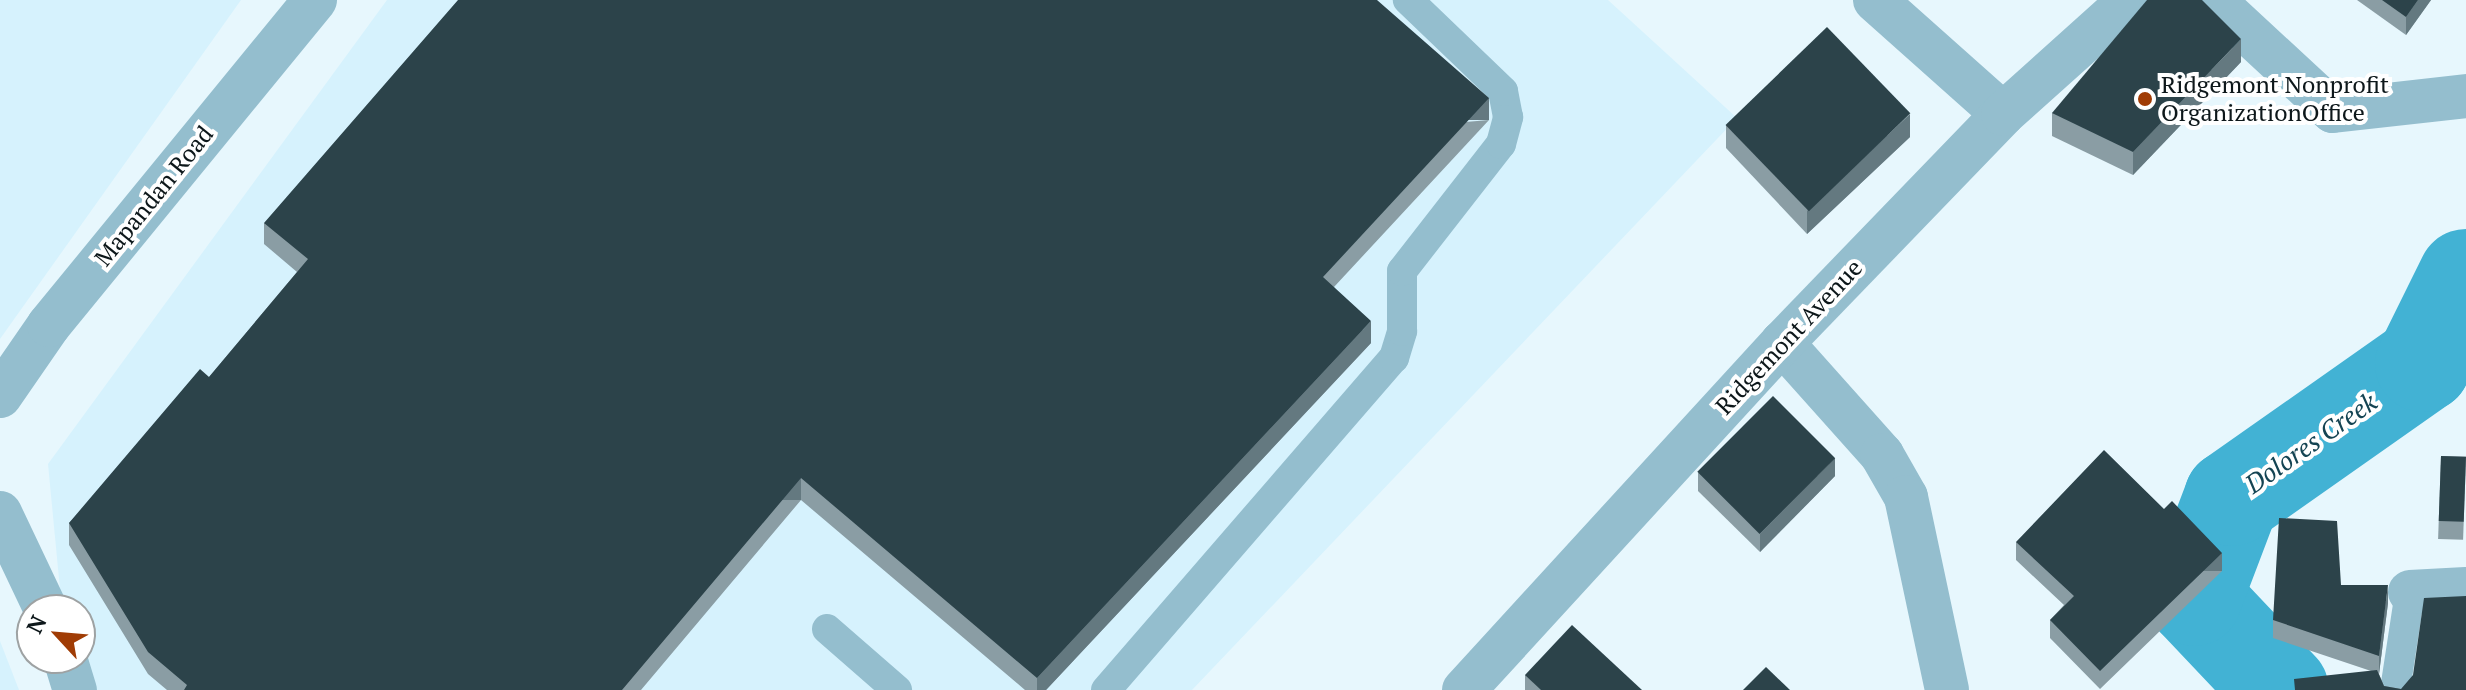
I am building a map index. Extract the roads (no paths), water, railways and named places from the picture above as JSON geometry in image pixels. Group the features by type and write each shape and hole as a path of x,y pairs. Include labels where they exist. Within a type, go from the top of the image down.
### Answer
{"street":[{"name":"Mapandan Road","path":"2,390 315,0"},
{"path":"1875,0 2003,114"},
{"name":"Ridgemont Avenue","path":"1464,690 1782,343 2003,114 2130,0"},
{"path":"2213,0 2333,111 2466,96"},
{"path":"1782,343 1882,455 1906,497 1947,690"},
{"path":"0,513 38,594"},
{"path":"2410,592 2466,589"}],"lane":[{"path":"1106,690 1394,358 1402,331 1402,271 1501,144 1508,117 1503,91 1408,0"},
{"path":"2395,690 2410,592"},
{"path":"827,629 897,690"}],"waterway":[{"name":"Dolores Creek","path":"2281,690 2194,598 2232,498 2423,364 2466,277"}],"place":[{"name":"Ridgemont Nonprofit OrganizationOffice","path":"2145,99"}]}
